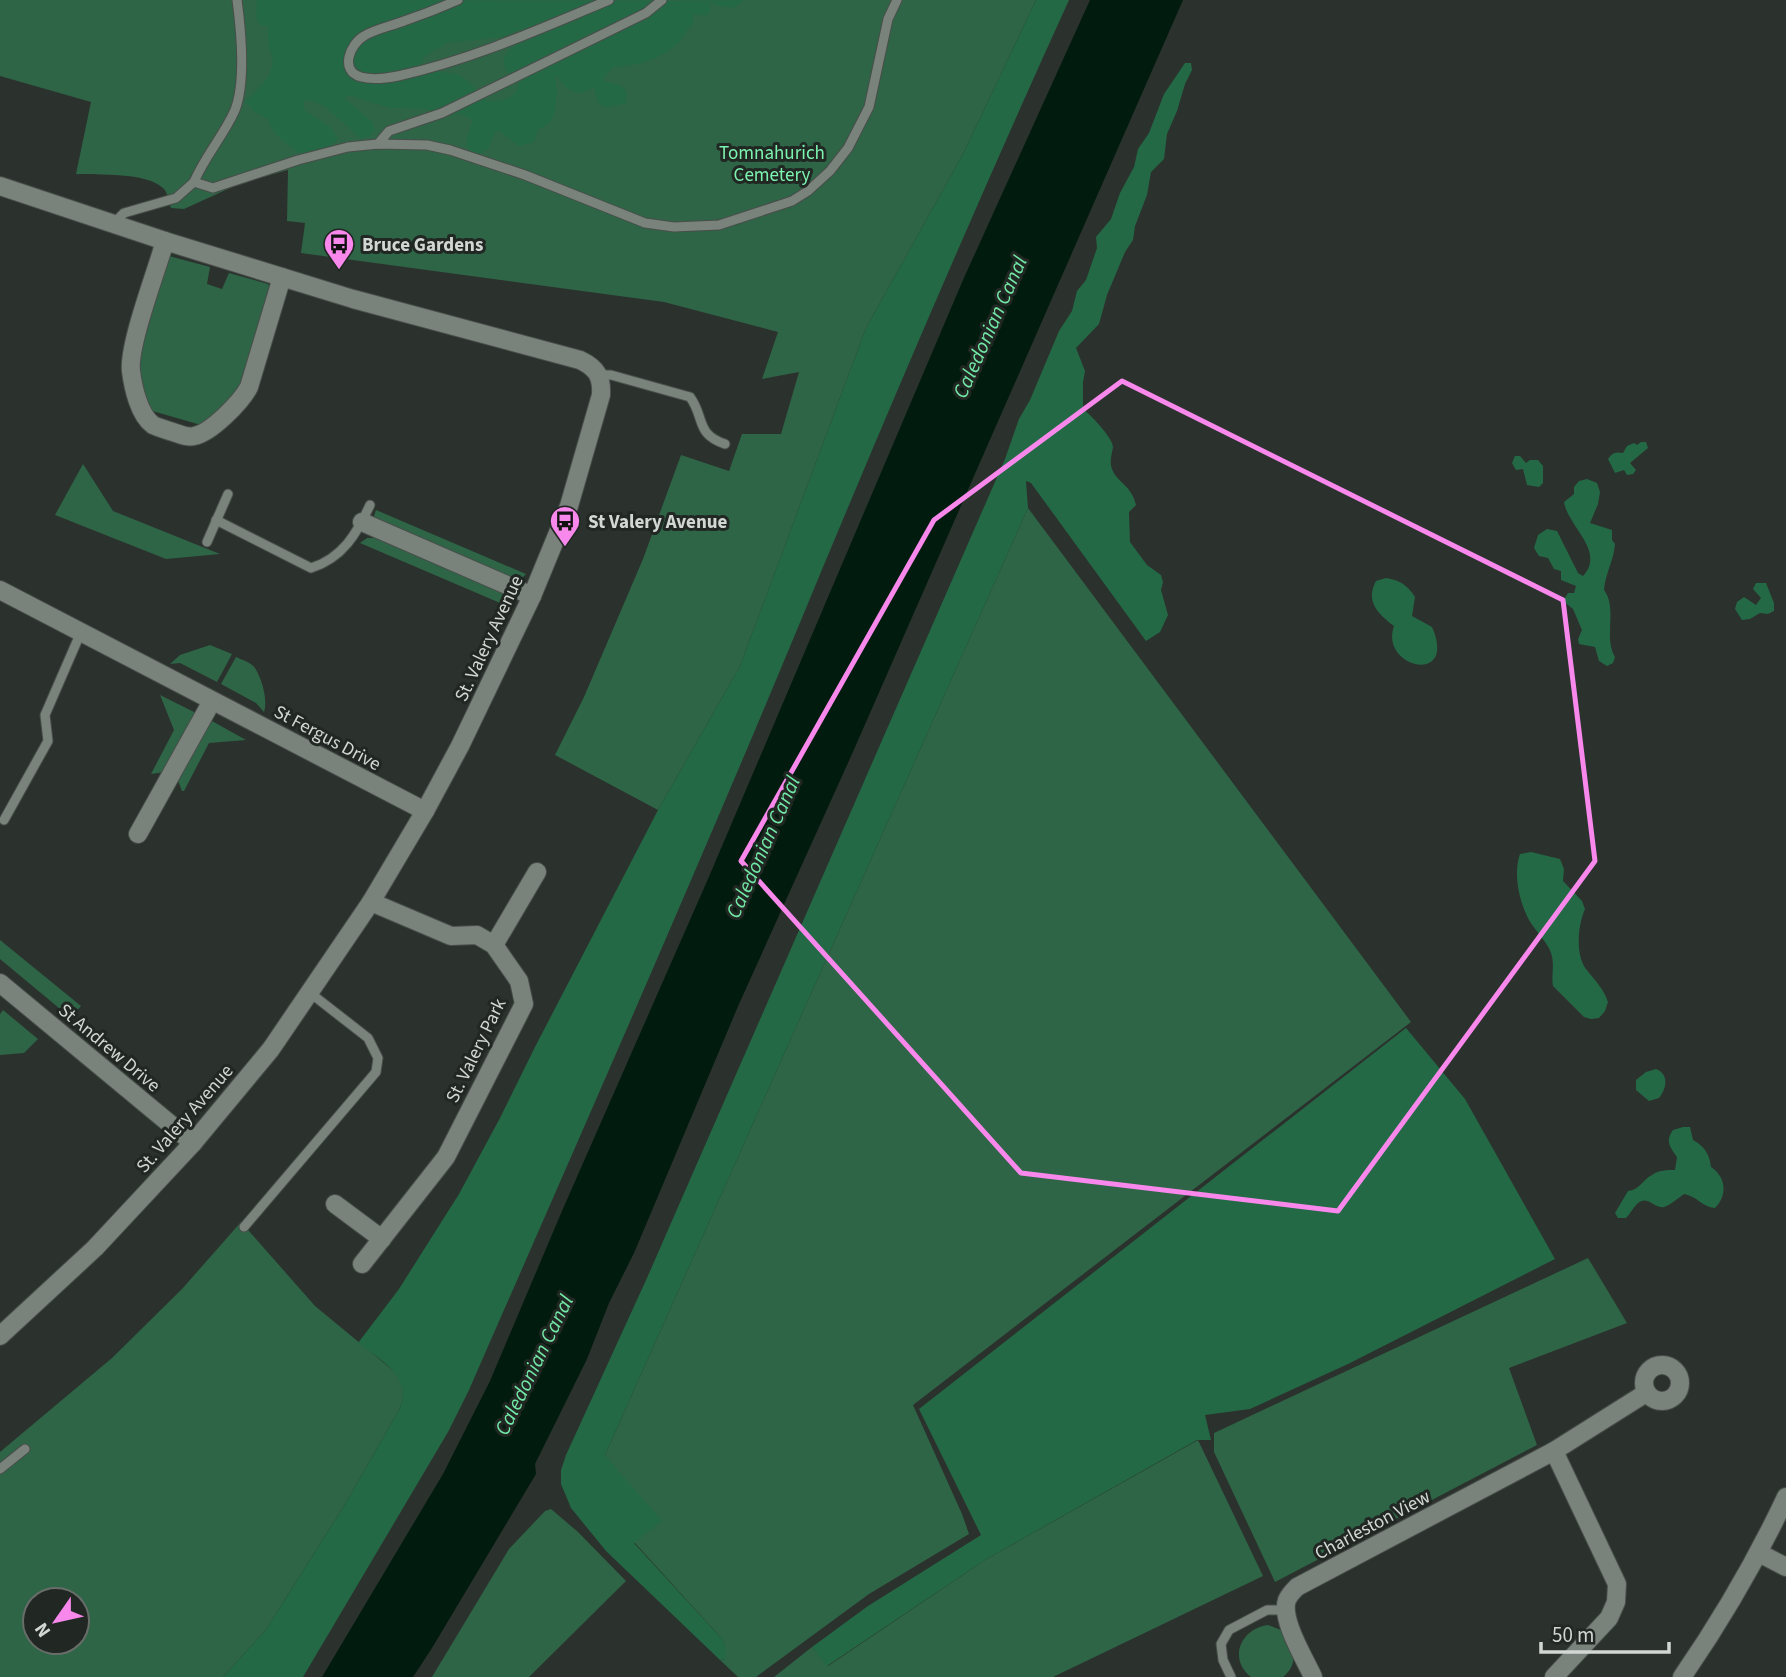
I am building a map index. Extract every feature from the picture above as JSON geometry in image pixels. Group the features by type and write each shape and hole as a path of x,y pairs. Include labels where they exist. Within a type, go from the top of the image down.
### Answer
{"street":[{"path":"0,186 165,242 353,299 580,360 593,366 599,375"},
{"path":"165,242 134,346 131,371 146,419 155,426 185,436 194,436 210,428 244,396 282,277"},
{"name":"St. Valery Avenue","path":"0,1336 95,1248 193,1143 271,1049 371,902 425,811 532,596 569,506 601,395 599,375"},
{"path":"362,522 532,596"},
{"name":"St Fergus Drive","path":"2,597 81,632 425,811"},
{"path":"138,834 212,701"},
{"path":"371,902 451,936 477,935 494,945 537,872"},
{"name":"St. Valery Park","path":"362,1264 446,1157 524,1004 519,981 494,945"},
{"name":"St Andrew Drive","path":"0,983 193,1143"},
{"path":"335,1204 382,1239"},
{"name":"Charleston View","path":"1285,1610 1287,1598 1297,1587 1554,1451 1646,1394"},
{"path":"1553,1677 1609,1618 1616,1602 1617,1584 1554,1451"},
{"path":"1682,1677 1732,1602 1786,1497"},
{"path":"1759,1553 1786,1567"},
{"path":"1285,1610 1289,1626 1312,1677"}],"lane":[{"path":"114,223 124,213 176,198 194,182 201,164 235,108 241,65 237,0"},
{"path":"458,0 429,13 366,34 355,42 349,51 350,68 362,78 396,76 419,70 525,36 609,0"},
{"path":"378,144 389,131 454,107 646,13 662,0"},
{"path":"194,182 213,188 301,159 348,147 378,144 427,145 450,150 566,190 645,223 699,227 730,222 792,201 808,191 830,171 848,148 869,107 885,30 897,0"},
{"path":"599,375 611,374 690,397 696,404 698,419 704,432 713,440 725,444"},
{"path":"207,542 228,494"},
{"path":"216,520 312,568 325,564 340,553 351,541 370,505"},
{"path":"4,820 48,741 45,715 81,632"},
{"path":"244,1227 376,1072 378,1058 368,1038 309,992"},
{"path":"0,1469 24,1449"},
{"path":"1231,1677 1223,1660 1221,1644 1229,1630 1266,1610 1285,1610"}],"highlighted area":[{"path":"1122,381 1563,600 1595,861 1338,1211 1021,1173 741,861 934,520"}],"green space":[{"name":"Tomnahurich Cemetery","path":"0,0 1036,0 964,152 866,328 740,666 658,810 555,755 584,697 643,559 681,455 729,471 742,434 781,434 799,372 762,379 778,332 664,302 301,253 305,223 287,221 288,170 241,183 184,209 171,208 163,188 145,179 121,175 76,174 91,102 0,76"},
{"path":"257,0 743,0 734,8 718,6 711,2 711,10 706,16 694,14 693,24 679,42 665,53 641,63 614,67 602,80 626,90 626,103 605,108 597,101 594,87 576,93 567,88 555,74 555,112 549,124 538,130 534,142 519,146 499,131 494,133 489,148 477,155 467,145 473,121 465,116 455,114 442,117 428,109 390,108 348,95 345,98 372,122 375,129 370,136 361,139 324,106 310,100 304,101 304,110 330,127 338,138 327,148 303,155 282,140 268,119 254,112 245,101 265,81 273,61 268,26 260,25 256,17","holes":["518,30 528,31 504,60 509,74 519,83 515,93 507,99 486,100 467,80 457,74 427,70 422,64 422,58 447,43 502,37"]},
{"path":"1036,0 1069,0 881,428 691,880 469,1390 448,1432 303,1677 223,1677 265,1631 344,1506 400,1408 403,1396 398,1378 385,1363 358,1343 399,1289 459,1194 658,810 740,666 866,328 964,152"},
{"path":"1185,63 1191,63 1192,70 1167,134 1164,159 1151,172 1133,240 1125,252 1107,295 1099,324 1076,348 1085,371 1083,409 1101,426 1112,443 1112,469 1131,492 1136,505 1129,512 1130,542 1147,565 1161,575 1161,590 1168,615 1160,632 1146,641 1031,483 1026,481 1028,508 605,1455 662,1521 634,1543 724,1641 725,1659 720,1660 606,1551 571,1508 561,1484 561,1470 1005,459 1019,419 1030,400 1059,331 1072,311 1077,291 1086,280 1097,248 1096,237 1111,219 1120,193 1134,167 1138,149 1149,133 1164,94"},
{"path":"169,256 210,267 207,284 222,289 229,273 268,284 270,287 241,384 224,407 201,425 149,410 140,378 140,351"},
{"path":"1646,442 1648,448 1630,463 1636,470 1633,474 1627,475 1624,470 1615,473 1608,459 1615,453 1623,453 1627,446"},
{"path":"1515,456 1520,456 1526,463 1538,460 1543,466 1543,483 1539,487 1527,485 1523,469 1516,470 1512,463"},
{"path":"83,464 113,511 220,554 166,559 55,515"},
{"path":"1587,479 1597,483 1600,492 1590,523 1612,530 1615,544 1604,590 1610,606 1610,641 1615,657 1613,663 1607,666 1599,661 1595,647 1579,644 1582,630 1573,609 1563,601 1568,593 1574,593 1576,586 1561,580 1561,571 1554,569 1548,558 1539,556 1534,548 1538,535 1547,529 1557,531 1578,573 1583,576 1589,567 1588,548 1564,502 1574,494 1574,487 1579,481"},
{"path":"1028,508 1411,1022 913,1405 969,1534 869,1594 756,1677 738,1677 720,1660 725,1659 724,1641 634,1542 605,1455"},
{"path":"376,510 526,574 519,582 378,523 374,516"},
{"path":"367,538 378,538 515,597 512,608 360,543"},
{"path":"1386,578 1409,589 1415,597 1412,616 1432,627 1437,646 1435,658 1427,664 1406,660 1397,652 1392,641 1394,626 1375,606 1373,588 1376,581"},
{"path":"1756,583 1766,583 1774,603 1774,611 1742,620 1735,609 1737,602 1744,597 1756,605 1761,598 1753,589"},
{"path":"210,645 232,654 217,682 180,663 170,664 180,655"},
{"path":"236,657 251,664 258,673 265,696 264,712 256,703 221,684"},
{"path":"160,695 194,712 195,715 165,772 151,774 174,730"},
{"path":"212,721 246,740 209,743 182,791 177,778"},
{"path":"1531,852 1560,859 1564,869 1563,881 1582,901 1585,909 1579,931 1580,956 1608,1002 1599,1018 1584,1017 1553,986 1551,953 1529,920 1518,887 1520,854"},
{"path":"0,940 81,1006 71,1018 0,959"},
{"path":"3,1010 38,1039 24,1053 0,1055 0,1014"},
{"path":"1406,1028 1465,1099 1555,1259 1348,1364 1250,1409 1205,1415 1211,1440 1197,1440 985,1560 827,1666 812,1647 868,1606 981,1535 919,1409"},
{"path":"1656,1069 1663,1074 1665,1086 1659,1098 1649,1101 1636,1090 1636,1080 1646,1072"},
{"path":"1690,1127 1693,1140 1706,1151 1711,1167 1720,1176 1724,1186 1719,1203 1715,1208 1710,1207 1684,1194 1664,1207 1641,1201 1626,1218 1618,1218 1615,1213 1628,1191 1635,1189 1657,1172 1675,1170 1677,1157 1669,1137 1673,1130"},
{"path":"241,1222 315,1306 395,1372 403,1389 403,1398 400,1408 344,1506 265,1631 223,1677 0,1677 0,1452 112,1358 182,1289"},
{"path":"1588,1258 1627,1323 1509,1368 1537,1445 1275,1582 1214,1452 1214,1433"},
{"path":"1198,1440 1263,1576 1053,1677 774,1677 812,1647 828,1666 985,1560"},
{"path":"551,1509 578,1532 626,1581 529,1677 432,1677 509,1549 545,1511"},
{"path":"1268,1625 1286,1632 1293,1661 1283,1677 1251,1677 1240,1661 1241,1645 1251,1632"}],"water":[{"name":"Caledonian Canal","path":"1090,0 1183,0 852,754 739,1004 634,1253 609,1303 587,1359 535,1464 536,1474 413,1677 322,1677 443,1474 490,1381 708,879 963,280"}],"place":[{"name":"Bruce Gardens","path":"339,271"},
{"name":"St Valery Avenue","path":"565,548"}]}
